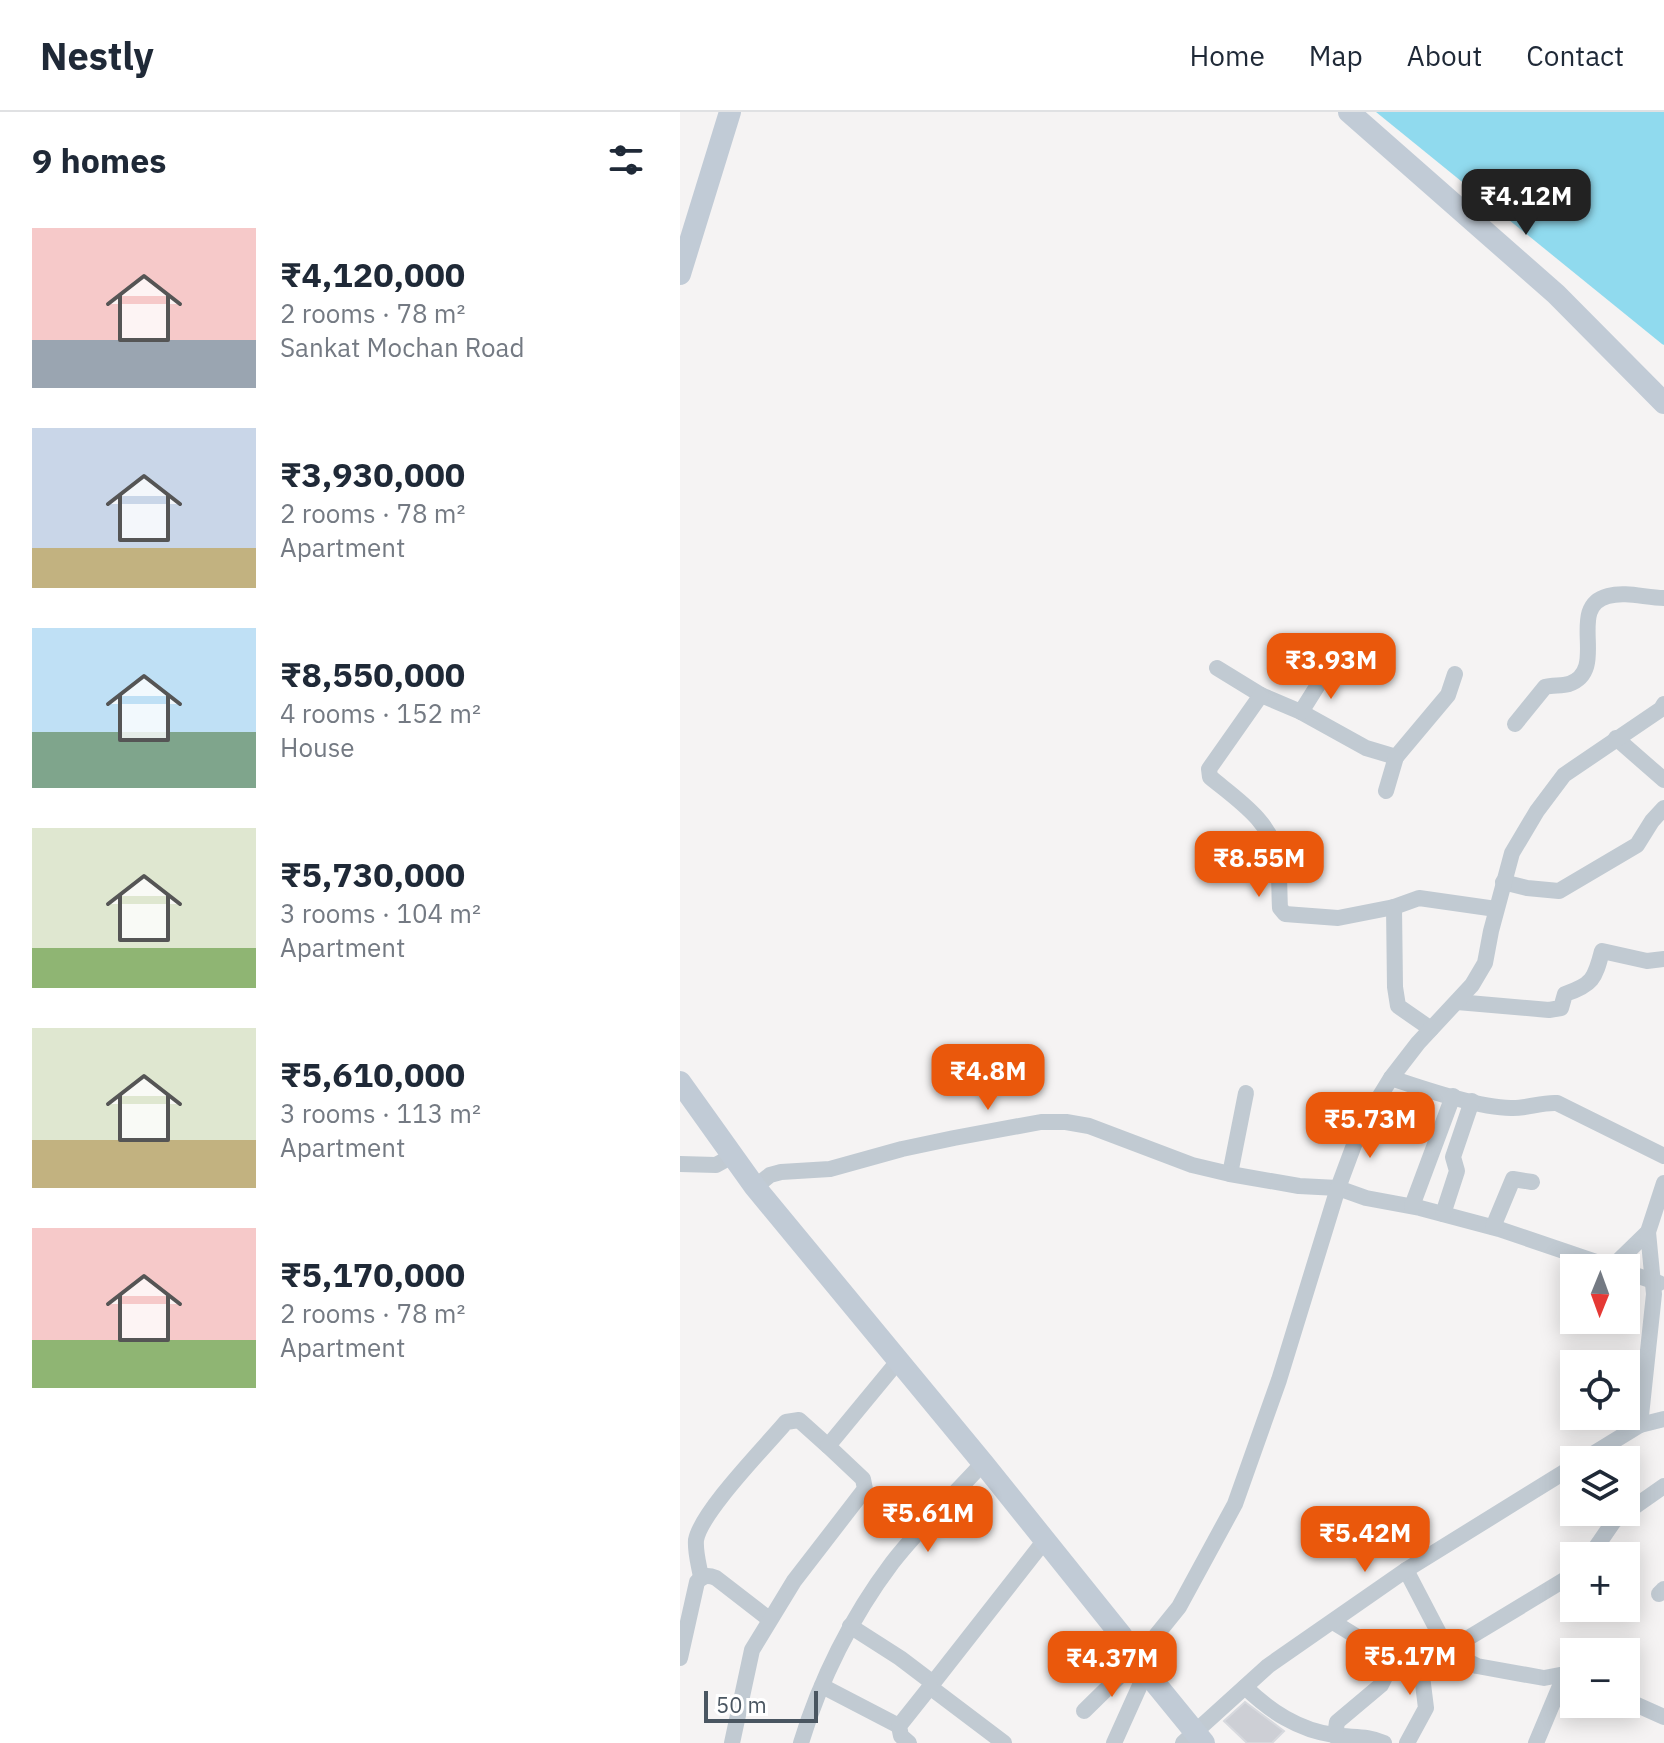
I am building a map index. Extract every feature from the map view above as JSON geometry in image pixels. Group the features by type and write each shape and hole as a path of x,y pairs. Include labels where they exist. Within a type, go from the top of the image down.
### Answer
{"main road":[{"path":"680,274 730,112"},
{"path":"1349,112 1556,294 1664,403"},
{"path":"680,1082 755,1187 1121,1635 1193,1739"}],"street":[{"path":"1515,724 1545,687 1570,684 1586,666 1590,654 1587,624 1595,603 1606,596 1623,594 1664,598"},
{"path":"1217,668 1261,695 1301,712 1366,748 1396,757"},
{"path":"1301,712 1328,669"},
{"path":"1386,791 1396,757 1448,695 1455,674"},
{"path":"1261,695 1209,769 1210,777 1260,820 1270,838 1277,854 1280,908 1285,914 1338,918 1394,907 1419,898 1496,909"},
{"path":"1114,1743 1141,1666 1179,1607 1235,1504 1279,1380 1338,1188 1372,1109 1391,1078 1472,985 1485,963 1512,853 1537,811 1564,775 1664,704"},
{"path":"1616,738 1664,780"},
{"path":"1503,882 1559,891 1637,845 1664,808"},
{"path":"1394,907 1398,1006 1431,1029"},
{"path":"1457,1002 1549,1010 1561,1008 1565,994 1593,980 1602,951 1647,961 1664,959"},
{"path":"1391,1078 1472,1101 1511,1108 1542,1102 1557,1103 1664,1156"},
{"path":"1230,1174 1246,1093"},
{"path":"1412,1206 1453,1096"},
{"path":"1443,1214 1457,1171 1453,1157 1472,1101"},
{"path":"755,1187 770,1175 781,1172 830,1169 902,1149 1041,1122 1066,1122 1089,1126 1156,1153 1230,1174 1299,1186 1338,1188 1366,1198 1412,1206 1493,1227 1572,1254"},
{"path":"680,1164 716,1165 734,1155"},
{"path":"1493,1227 1513,1179 1532,1182"},
{"path":"1627,1254 1648,1232 1663,1193"},
{"path":"1648,1232 1658,1283 1654,1294 1640,1425 1664,1419"},
{"path":"828,1446 899,1360"},
{"path":"701,1577 696,1547 702,1526 786,1422 799,1420 863,1479 865,1489 794,1581 752,1650 732,1743"},
{"path":"1606,1446 1632,1430"},
{"path":"801,1743 810,1712 850,1626 892,1563 983,1463"},
{"path":"1193,1739 1268,1666 1406,1570 1560,1475"},
{"path":"1600,1542 1614,1521 1664,1486"},
{"path":"899,1726 1045,1540"},
{"path":"1406,1570 1448,1646 1477,1666 1544,1678 1560,1677"},
{"path":"680,1658 697,1582 701,1577 709,1575 716,1578 769,1619"},
{"path":"1333,1622 1369,1644 1394,1670 1413,1678 1422,1676 1435,1665 1448,1646 1560,1582"},
{"path":"850,1626 900,1658 1004,1743"},
{"path":"1084,1711 1141,1666"},
{"path":"1335,1736 1337,1722 1381,1685 1387,1673 1394,1670"},
{"path":"1407,1743 1426,1708 1422,1676"},
{"path":"822,1686 899,1726"},
{"path":"1245,1687 1262,1704 1289,1722 1335,1736 1364,1737 1384,1743"},
{"path":"1536,1743 1560,1696"},
{"path":"1640,1706 1664,1717"},
{"path":"899,1726 901,1736 909,1743"}],"water":[{"path":"1376,112 1664,112 1664,345 1662,344"}],"building":[{"path":"1245,1702 1284,1731 1272,1743 1247,1743 1224,1721"}]}
